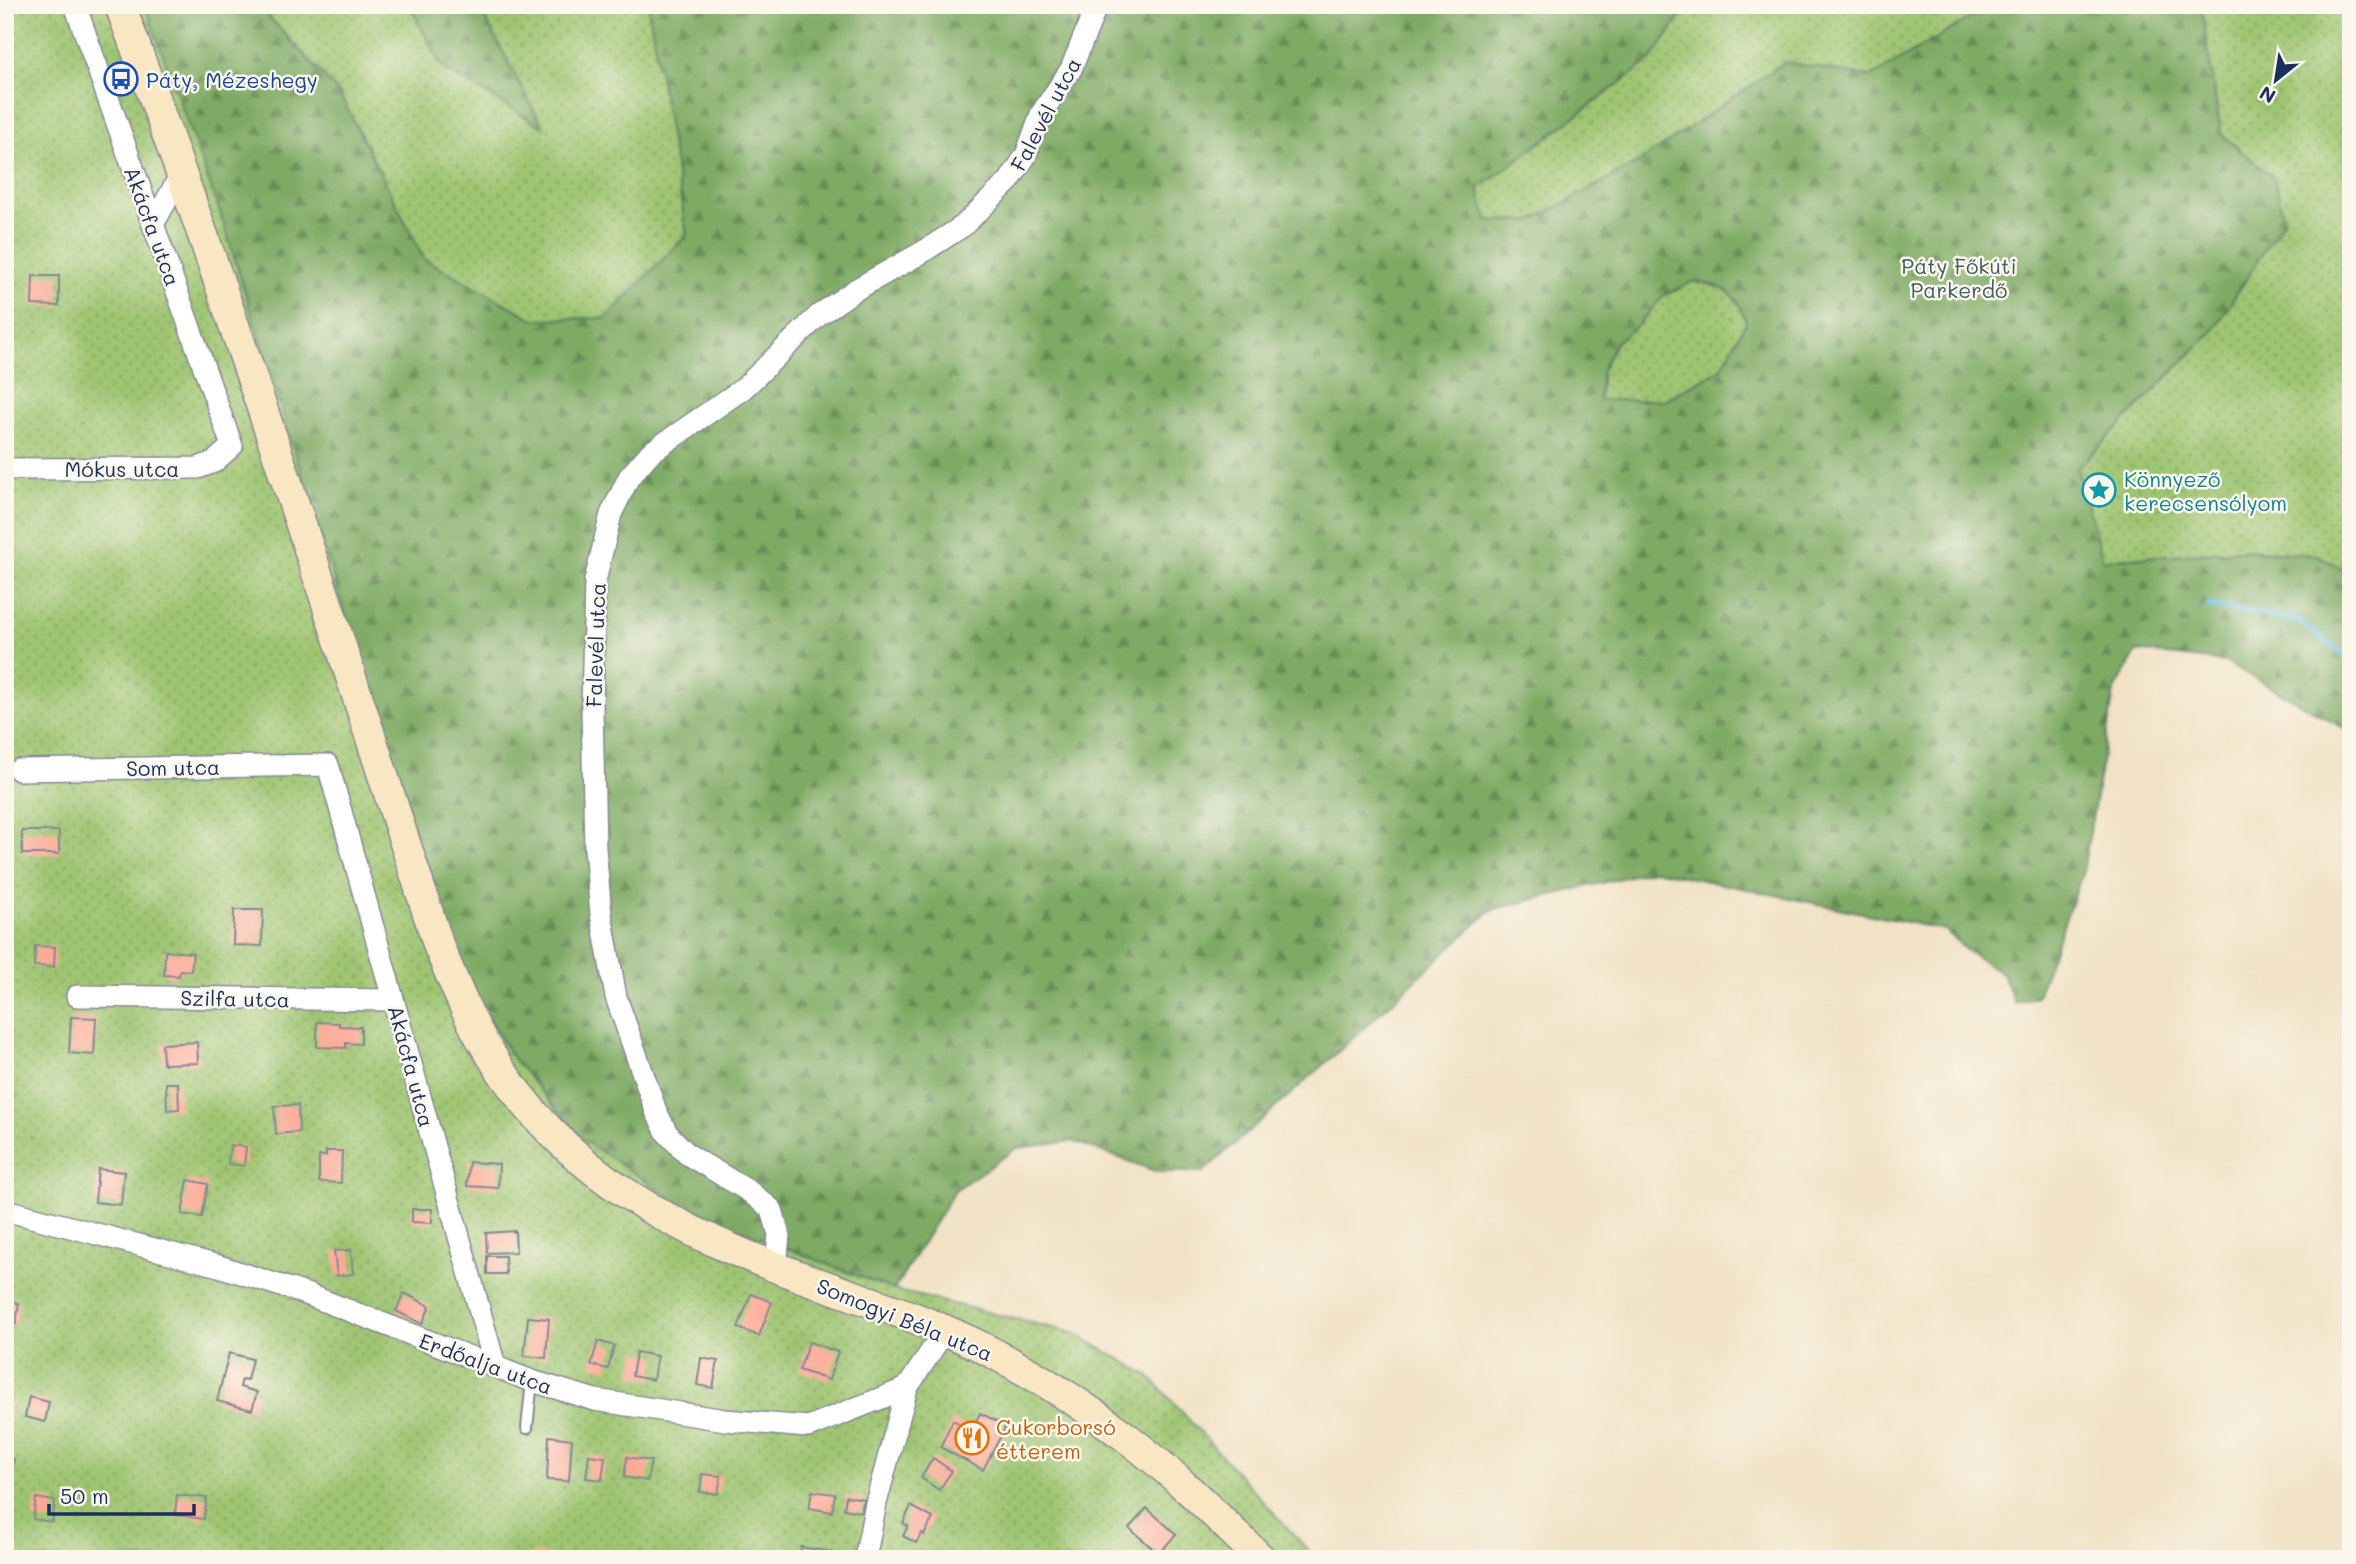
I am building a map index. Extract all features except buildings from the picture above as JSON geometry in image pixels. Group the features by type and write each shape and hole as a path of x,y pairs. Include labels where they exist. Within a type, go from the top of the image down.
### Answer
{"main road":[{"name":"Somogyi Béla utca","path":"120,5 182,172 272,437 439,947 485,1046 524,1102 562,1144 601,1177 658,1214 775,1267 945,1330 992,1352 1056,1388 1127,1438 1191,1492 1261,1559"}],"street":[{"name":"Akácfa utca","path":"75,5 232,446"},
{"name":"Falevél utca","path":"775,1267 779,1234 772,1210 750,1192 687,1154 667,1133 656,1111 616,997 601,914 595,848 592,707 595,581 611,514 629,477 650,453 744,388 819,315 855,290 962,226 1010,180 1027,155 1041,114 1071,69 1097,5"},
{"path":"153,225 182,172"},
{"name":"Mókus utca","path":"5,469 198,468 214,462 232,446"},
{"name":"Akácfa utca","path":"328,765 495,1366"},
{"name":"Som utca","path":"19,769 328,765"},
{"name":"Szilfa utca","path":"77,996 393,1000"},
{"name":"Erdőalja utca","path":"5,1210 207,1263 306,1294 532,1381 595,1400 724,1420 808,1427 907,1388"},
{"path":"865,1559 876,1503 907,1388 945,1330"}],"lane":[{"path":"527,1428 532,1381"}],"green space":[{"path":"5,5 145,5 222,218 376,714 690,1210 894,1290 1074,1333 1148,1375 1316,1559 5,1559"},
{"name":"Páty Főkúti Parkerdő","path":"145,5 258,5 340,94 424,259 533,319 606,318 687,235 648,5 1688,5 1651,60 1478,189 1488,220 1532,221 1641,161 1785,62 1871,77 1992,5 2201,5 2221,134 2274,178 2284,219 2213,331 2077,469 2103,560 2242,550 2317,555 2351,573 2351,732 2226,662 2137,651 2114,692 2083,871 2037,996 2014,1003 2003,974 1966,950 1945,930 1654,870 1491,910 1203,1172 1158,1172 1073,1141 1017,1148 955,1190 894,1290 690,1210 582,1139 515,1061 444,947 376,714 222,218","holes":["1694,281 1728,292 1738,303 1746,322 1721,369 1665,400 1599,400 1602,370 1615,343 1638,325 1663,296"]},
{"path":"258,5 409,5 443,68 542,126 478,5 648,5 687,235 606,318 533,319 424,259 340,94"},
{"path":"409,5 478,5 543,127 443,68"},
{"path":"1688,5 1992,5 1871,77 1785,62 1641,161 1532,221 1488,220 1477,189 1651,60"},
{"path":"2201,5 2351,5 2351,573 2317,555 2242,550 2103,560 2077,469 2213,331 2274,178 2221,134"},
{"path":"1694,281 1714,285 1728,292 1738,303 1746,322 1721,369 1664,400 1599,400 1602,370 1615,343 1638,325 1663,296"}],"waterway":[{"path":"2208,606 2297,620 2351,660"}],"place":[{"name":"Páty, Mézeshegy","path":"121,79"},
{"name":"Könnyező kerecsensólyom","path":"2099,490"},
{"name":"Cukorborsó étterem","path":"972,1438"}]}
